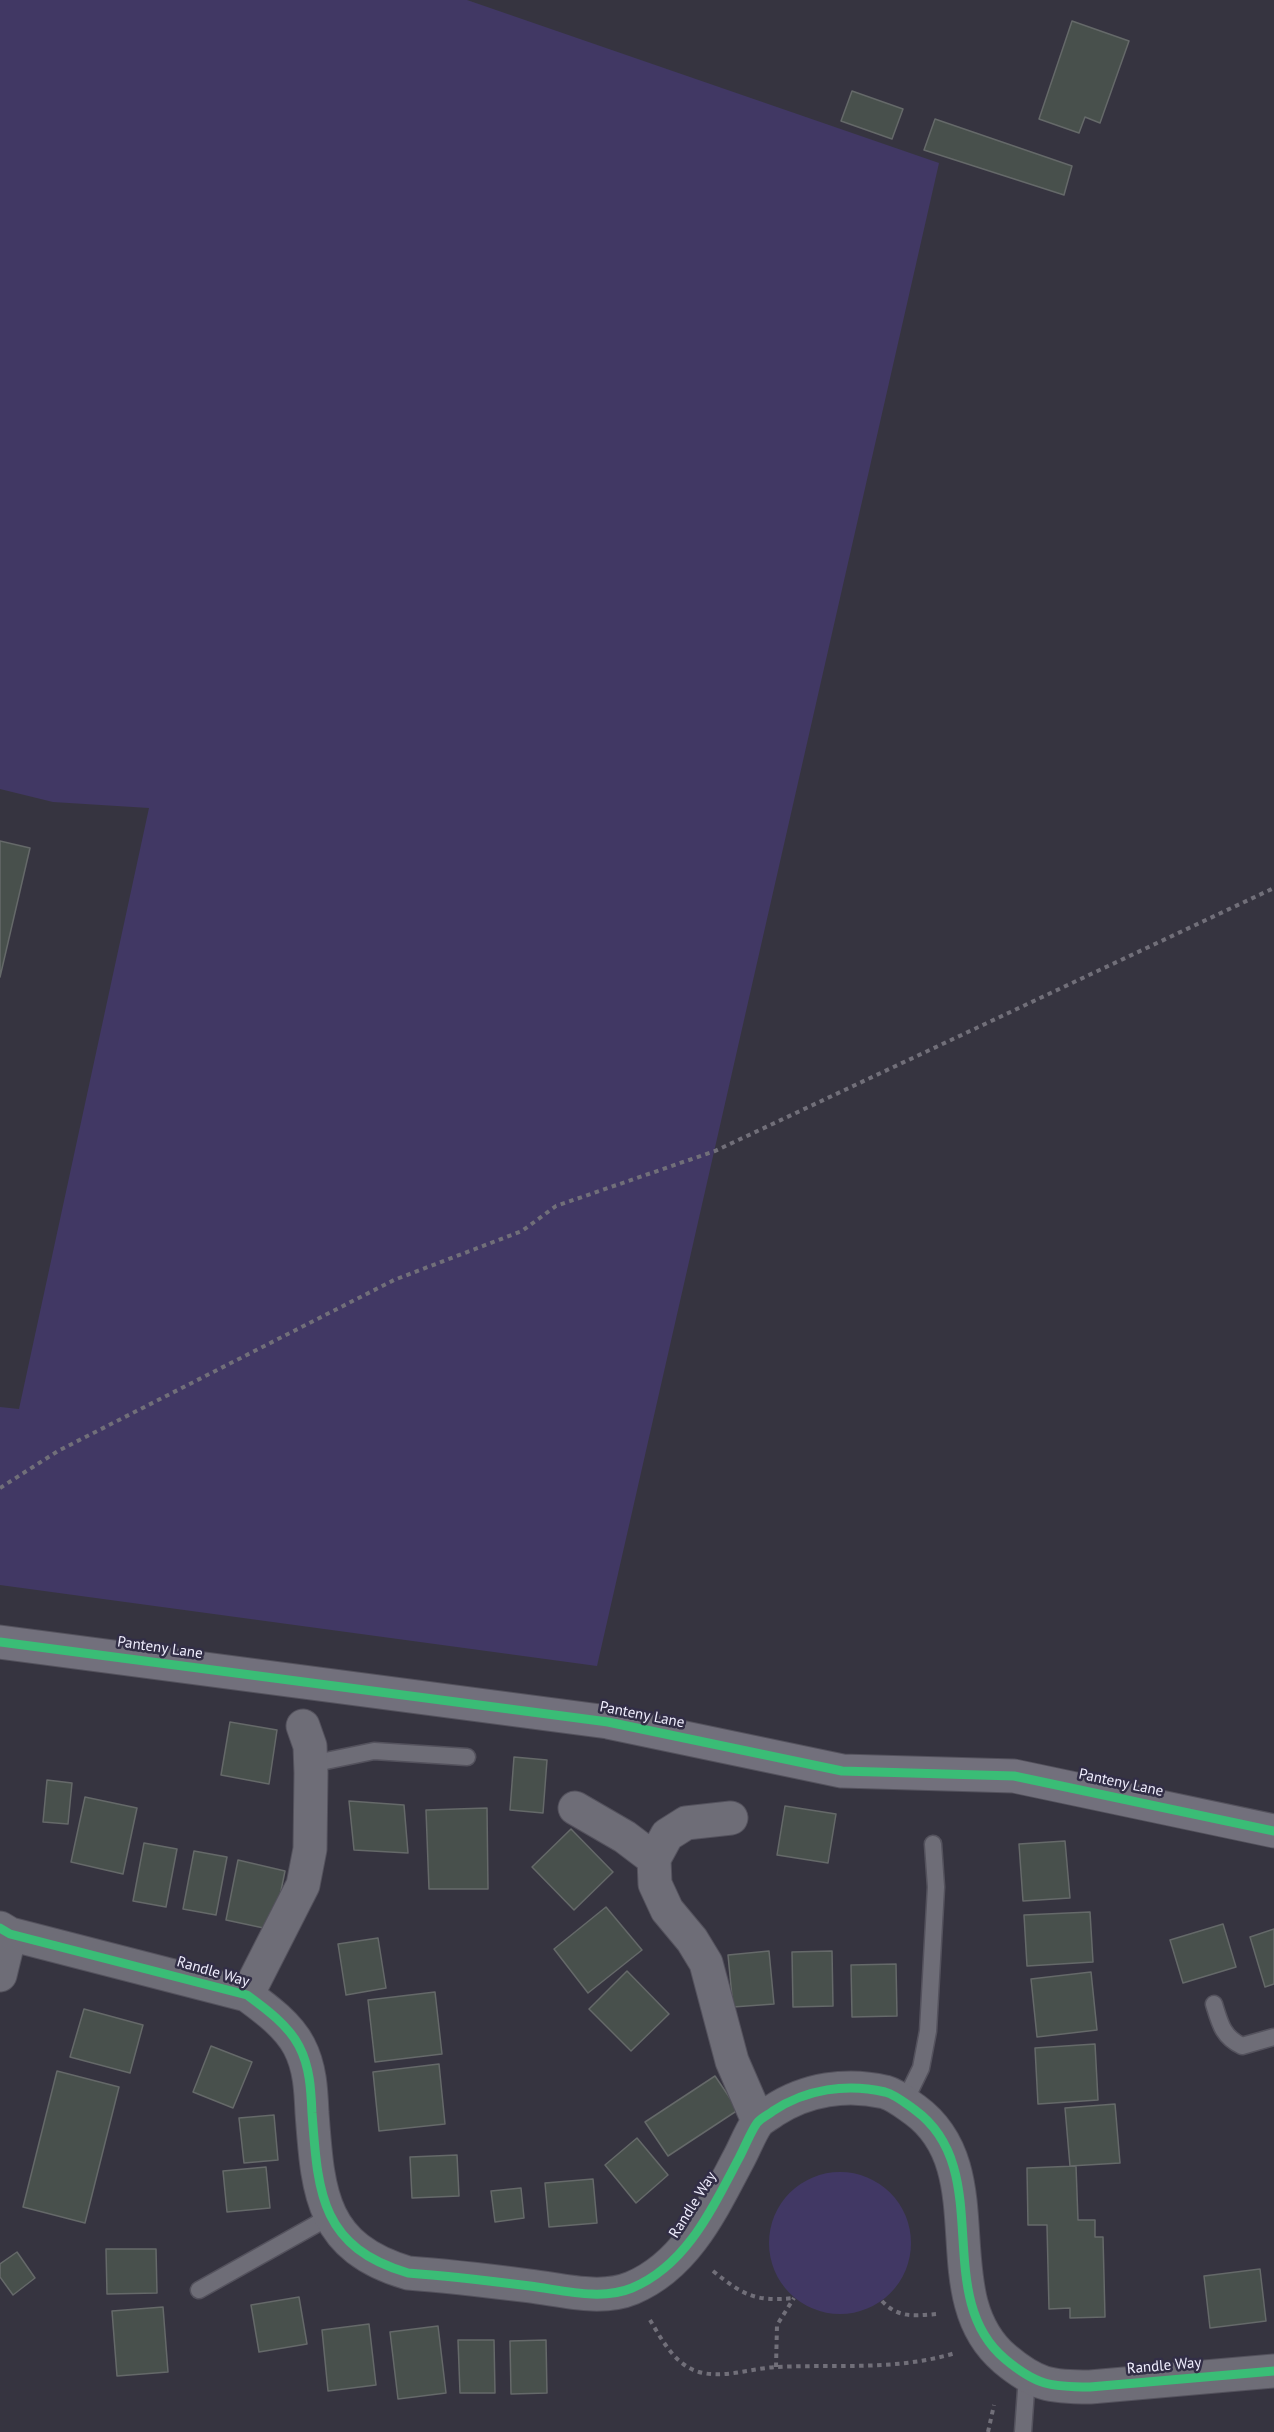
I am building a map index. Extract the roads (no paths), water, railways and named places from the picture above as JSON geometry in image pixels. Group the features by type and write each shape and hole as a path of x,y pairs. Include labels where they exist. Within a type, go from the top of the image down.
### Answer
{"street":[{"name":"Panteny Lane","path":"0,1642 608,1722 842,1771 1014,1776 1274,1831"},
{"path":"248,1995 303,1885 310,1849 311,1764 310,1746 303,1726"},
{"path":"575,1808 625,1837 654,1859"},
{"path":"731,1818 686,1823 667,1835 654,1859 655,1884 667,1910 692,1940 706,1962 732,2061 758,2121"},
{"path":"0,1975 5,1931"},
{"name":"Randle Way","path":"5,1931 248,1995 286,2028 299,2046 309,2076 318,2183 331,2216 341,2232 369,2259 408,2273 598,2294 631,2288 660,2272 689,2244 716,2202 758,2121 789,2102 832,2088 863,2087 892,2094 923,2116 946,2142 956,2172 972,2309 985,2339 999,2354 1037,2383 1090,2387 1274,2371"}],"lane":[{"path":"311,1764 349,1754 374,1752 467,1756"},
{"path":"904,2103 921,2068 928,2031 936,1887 933,1844"},
{"path":"1214,2004 1221,2028 1229,2039 1242,2046 1274,2037"},
{"path":"199,2290 331,2216"},
{"path":"1023,2432 1027,2376"}]}
